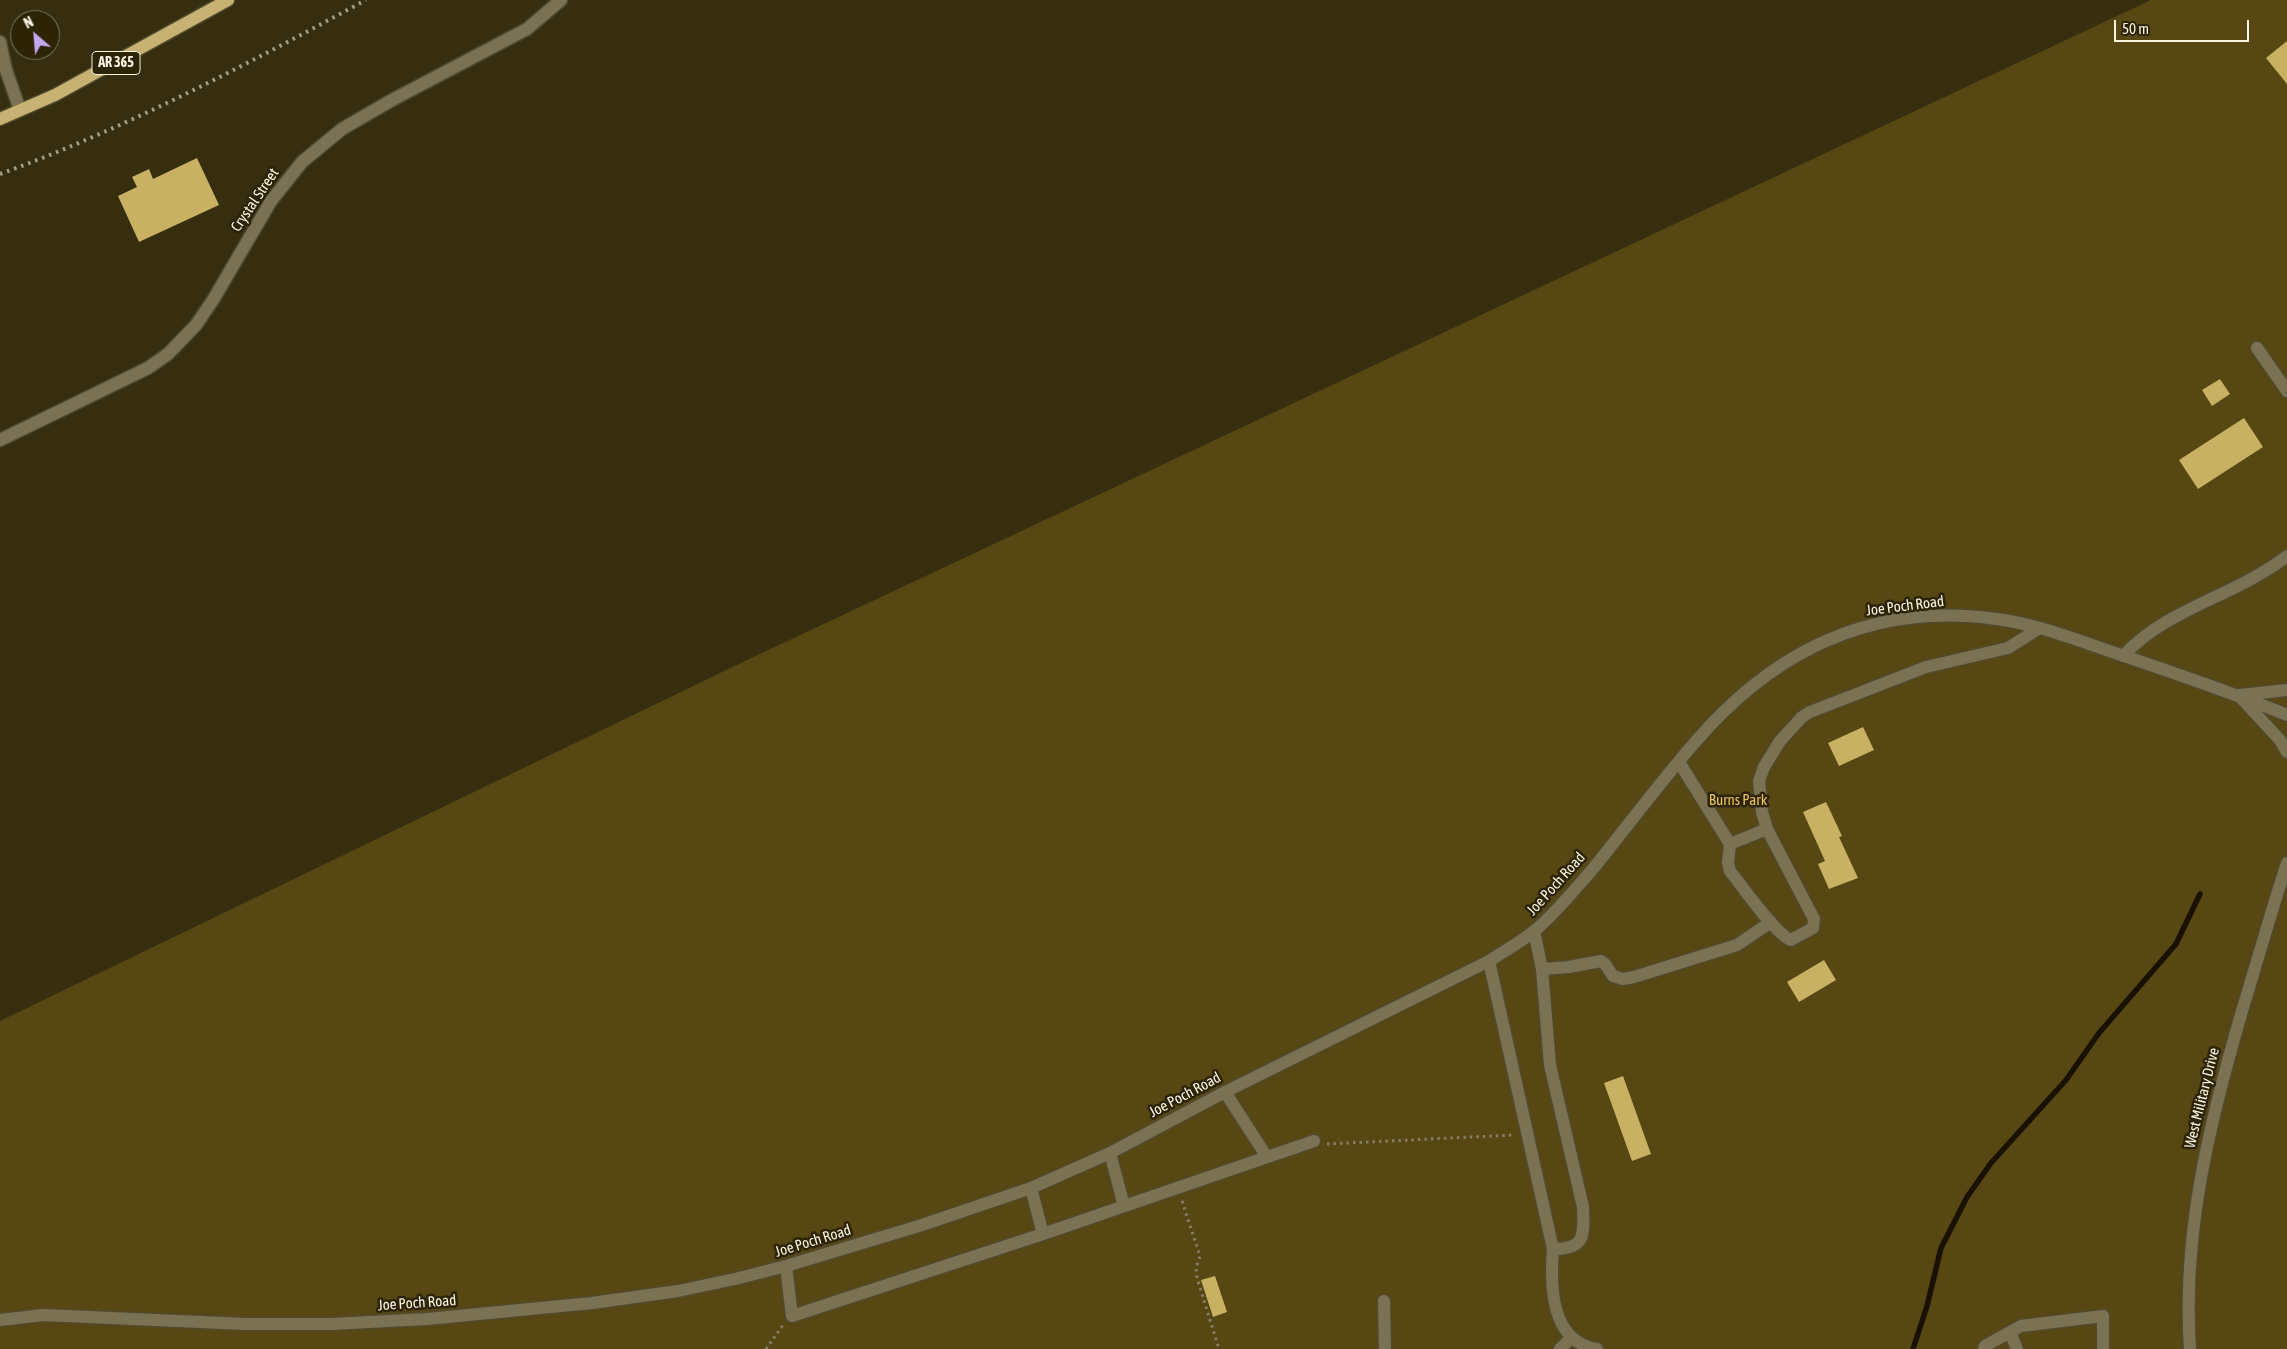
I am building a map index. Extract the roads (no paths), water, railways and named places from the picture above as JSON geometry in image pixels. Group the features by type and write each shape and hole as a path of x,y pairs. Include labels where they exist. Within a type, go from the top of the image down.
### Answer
{"main road":[{"name":"AR 365","path":"0,119 55,94 138,51 228,0"}],"street":[{"name":"Crystal Street","path":"0,440 148,368 168,354 196,325 271,202 302,162 342,129 392,100 527,29 560,0"},
{"path":"0,42 6,70 20,110"},
{"path":"2257,348 2287,391"},
{"path":"2123,656 2137,640 2157,626 2243,585 2287,556"},
{"name":"Joe Poch Road","path":"0,1320 43,1316 245,1324 331,1324 426,1319 592,1303 678,1291 786,1266 957,1214 1031,1188 1110,1153 1225,1092 1489,961 1534,931 1558,909 1697,739 1734,701 1767,675 1801,653 1828,638 1856,628 1924,617 1963,616 1999,619 2038,629 2239,695 2287,716"},
{"path":"1679,762 1730,844 1728,863 1730,871 1771,922 1787,939 1791,940 1806,933 1815,924 1790,869 1767,829 1762,812 1759,781 1764,767 1780,741 1802,717 1926,667 2008,648 2038,629"},
{"name":"Joe Poch Road","path":"2239,695 2287,690"},
{"name":"Joe Poch Road","path":"2239,695 2280,740 2287,752"},
{"path":"1730,844 1767,829"},
{"name":"West Military Drive","path":"2190,1349 2189,1301 2191,1257 2197,1196 2206,1145 2228,1059 2287,863"},
{"path":"1542,968 1570,967 1601,961 1613,976 1623,979 1634,977 1737,945 1771,922"},
{"path":"1534,931 1542,968 1550,1064 1583,1207 1584,1227 1581,1239 1576,1245 1568,1249 1553,1249"},
{"path":"1489,961 1495,997 1553,1249 1551,1276 1554,1302 1570,1338 1580,1344 1597,1349"},
{"path":"1225,1092 1267,1157"},
{"path":"786,1266 792,1316 1043,1234 1314,1141"},
{"path":"1110,1153 1124,1206"},
{"path":"1031,1188 1043,1234"},
{"path":"1384,1302 1385,1349"},
{"path":"1984,1349 2021,1326 2103,1316 2103,1349"},
{"path":"2010,1332 2017,1349"},
{"path":"1560,1349 1570,1338"}],"waterway":[{"path":"1913,1349 1927,1306 1941,1248 1967,1197 1991,1163 2066,1080 2099,1033 2176,944 2200,894"}],"railway":[{"path":"0,174 140,116 276,48 366,0"}],"park label":[{"name":"Burns Park","path":"1738,800"}]}
